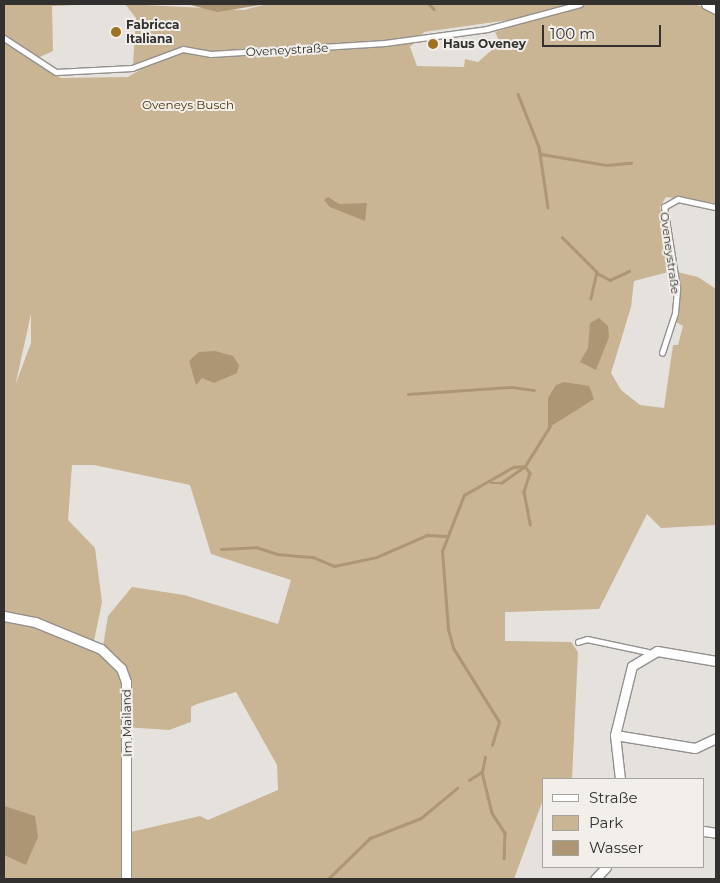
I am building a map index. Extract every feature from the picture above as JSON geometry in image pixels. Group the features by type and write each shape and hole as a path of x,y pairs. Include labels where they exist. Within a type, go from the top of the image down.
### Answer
{"street":[{"path":"706,4 716,9"},
{"name":"Im Mailand","path":"4,616 35,622 92,645 121,668 127,707 126,879"},
{"path":"620,778 614,736 625,680 632,666 648,652 716,661"},
{"path":"614,736 695,748 716,738"},
{"path":"595,879 605,868"}],"lane":[{"name":"Oveneystraße","path":"4,38 56,72 132,68 183,49 211,54 385,43 487,29 580,4"},
{"name":"Oveneystraße","path":"662,353 675,313 677,288 664,207 678,198 716,207"},
{"path":"578,642 587,639 648,652"}],"green space":[{"name":"Oveneys Busch","path":"4,4 100,4 52,6 53,51 33,60 61,78 128,77 138,71 133,64 136,18 125,4 244,10 267,4 696,4 716,14 716,203 666,197 660,207 672,271 634,281 631,307 611,373 621,390 640,405 664,408 673,345 678,345 683,326 674,321 679,297 677,272 698,277 716,289 716,525 661,528 647,514 599,609 505,612 505,641 571,642 578,652 572,778 542,778 542,802 514,879 4,879","holes":["523,18 523,23 495,32 500,43 478,62 465,59 464,67 417,66 410,47 424,32","31,314 31,343 16,383","72,465 94,465 190,485 211,554 291,580 278,624 184,595 132,587 108,616 103,646 94,641 102,602 95,548 68,520","236,692 277,765 278,790 208,820 200,816 122,834 124,727 169,730 191,722 191,707"]}],"water":[{"path":"187,4 267,4 217,12"},
{"path":"328,197 339,204 367,203 365,221 330,207 324,200"},
{"path":"599,318 608,326 609,337 596,370 580,362 588,348 590,323"},
{"path":"215,351 233,356 239,365 237,373 214,383 202,378 196,385 189,361 199,352"},
{"path":"564,382 589,386 594,399 548,428 548,398 556,385"},
{"path":"4,806 35,816 38,837 26,865 4,855"}],"waterway":[{"path":"429,4 434,9"},
{"path":"518,94 539,147 548,207"},
{"path":"541,154 607,165 631,163"},
{"path":"562,237 597,272 591,298"},
{"path":"597,273 610,280 629,271"},
{"path":"408,394 512,387 534,390"},
{"path":"492,745 499,722 453,648 448,629 442,551 464,495 513,467 525,466 550,426"},
{"path":"491,483 501,483 525,466 530,473 524,492 530,524"},
{"path":"221,549 256,547 277,554 313,557 334,566 377,557 427,535 445,536"},
{"path":"482,772 485,757"},
{"path":"482,772 492,813 505,833 504,858"},
{"path":"469,780 482,772"},
{"path":"328,879 370,838 421,818 457,788"}],"place":[{"name":"Fabricca Italiana","path":"116,32"},
{"name":"Haus Oveney","path":"433,44"}]}
